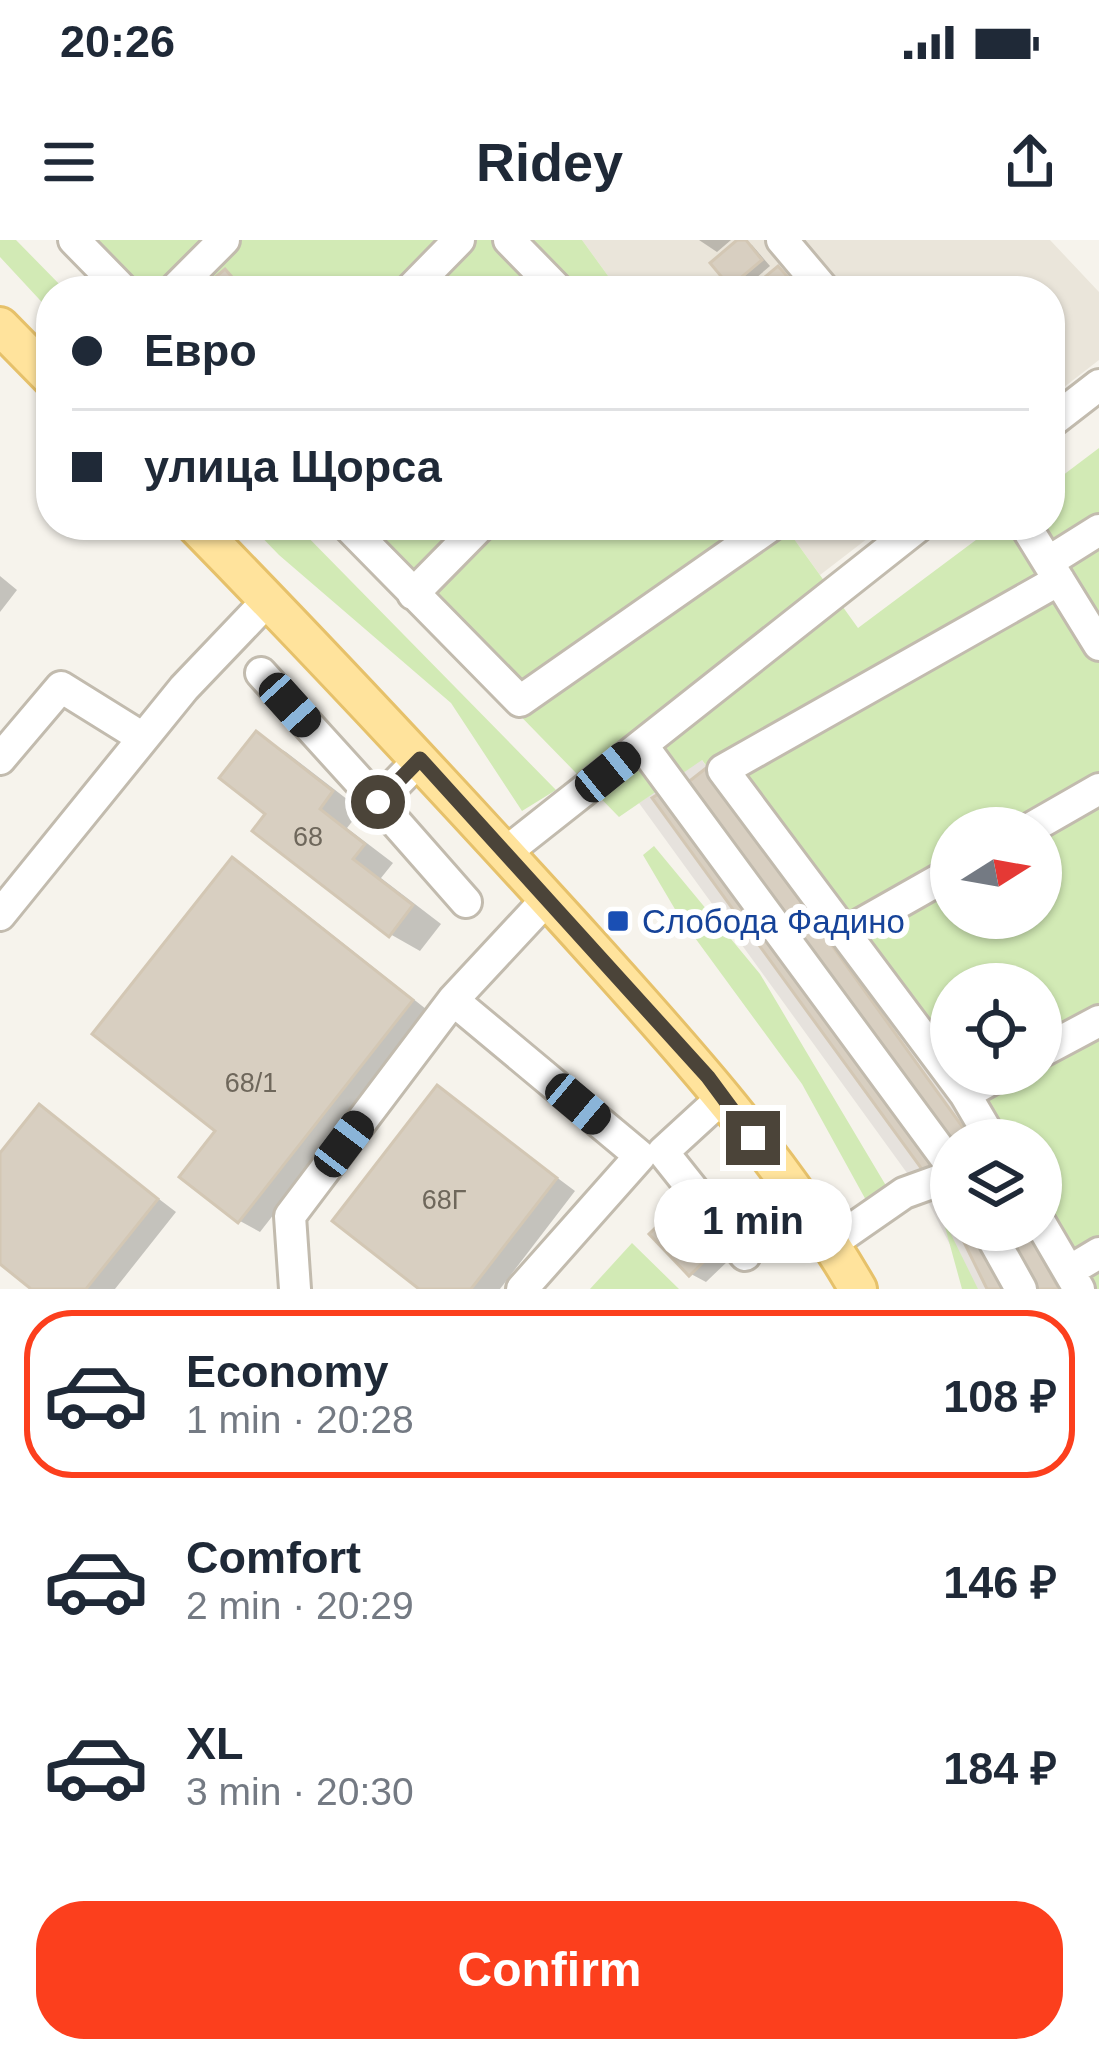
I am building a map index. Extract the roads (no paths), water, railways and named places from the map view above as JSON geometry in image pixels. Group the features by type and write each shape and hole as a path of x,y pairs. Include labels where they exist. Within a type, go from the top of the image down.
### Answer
{"main road":[{"path":"0,326 36,363"},
{"path":"210,540 420,759 723,1097 832,1244 859,1289"}],"street":[{"path":"188,276 224,240"},
{"path":"424,276 459,240"},
{"path":"508,240 544,276"},
{"path":"782,240 812,276"},
{"path":"84,244 111,276"},
{"path":"1065,411 1099,385"},
{"path":"930,1047 723,770 1054,571 1099,530"},
{"path":"361,540 520,701 749,540"},
{"path":"413,594 466,540"},
{"path":"506,853 901,540"},
{"path":"1034,540 1099,645"},
{"path":"0,915 194,676 268,600"},
{"path":"261,673 466,902"},
{"path":"0,759 61,687 143,738"},
{"path":"642,745 930,1136"},
{"path":"378,802 420,759"},
{"path":"1062,810 1099,789"},
{"path":"845,933 930,885"},
{"path":"295,1289 290,1216 453,1000 548,899"},
{"path":"453,1000 640,1156 522,1289"},
{"path":"1062,1041 1099,1021"},
{"path":"723,1097 663,1152 745,1255"},
{"path":"832,1244 904,1193 930,1184"},
{"path":"1000,1251 1021,1289"},
{"path":"1057,1251 1074,1280 1099,1253"}],"place":[{"name":"Слобода Фадино","path":"618,921"}]}
